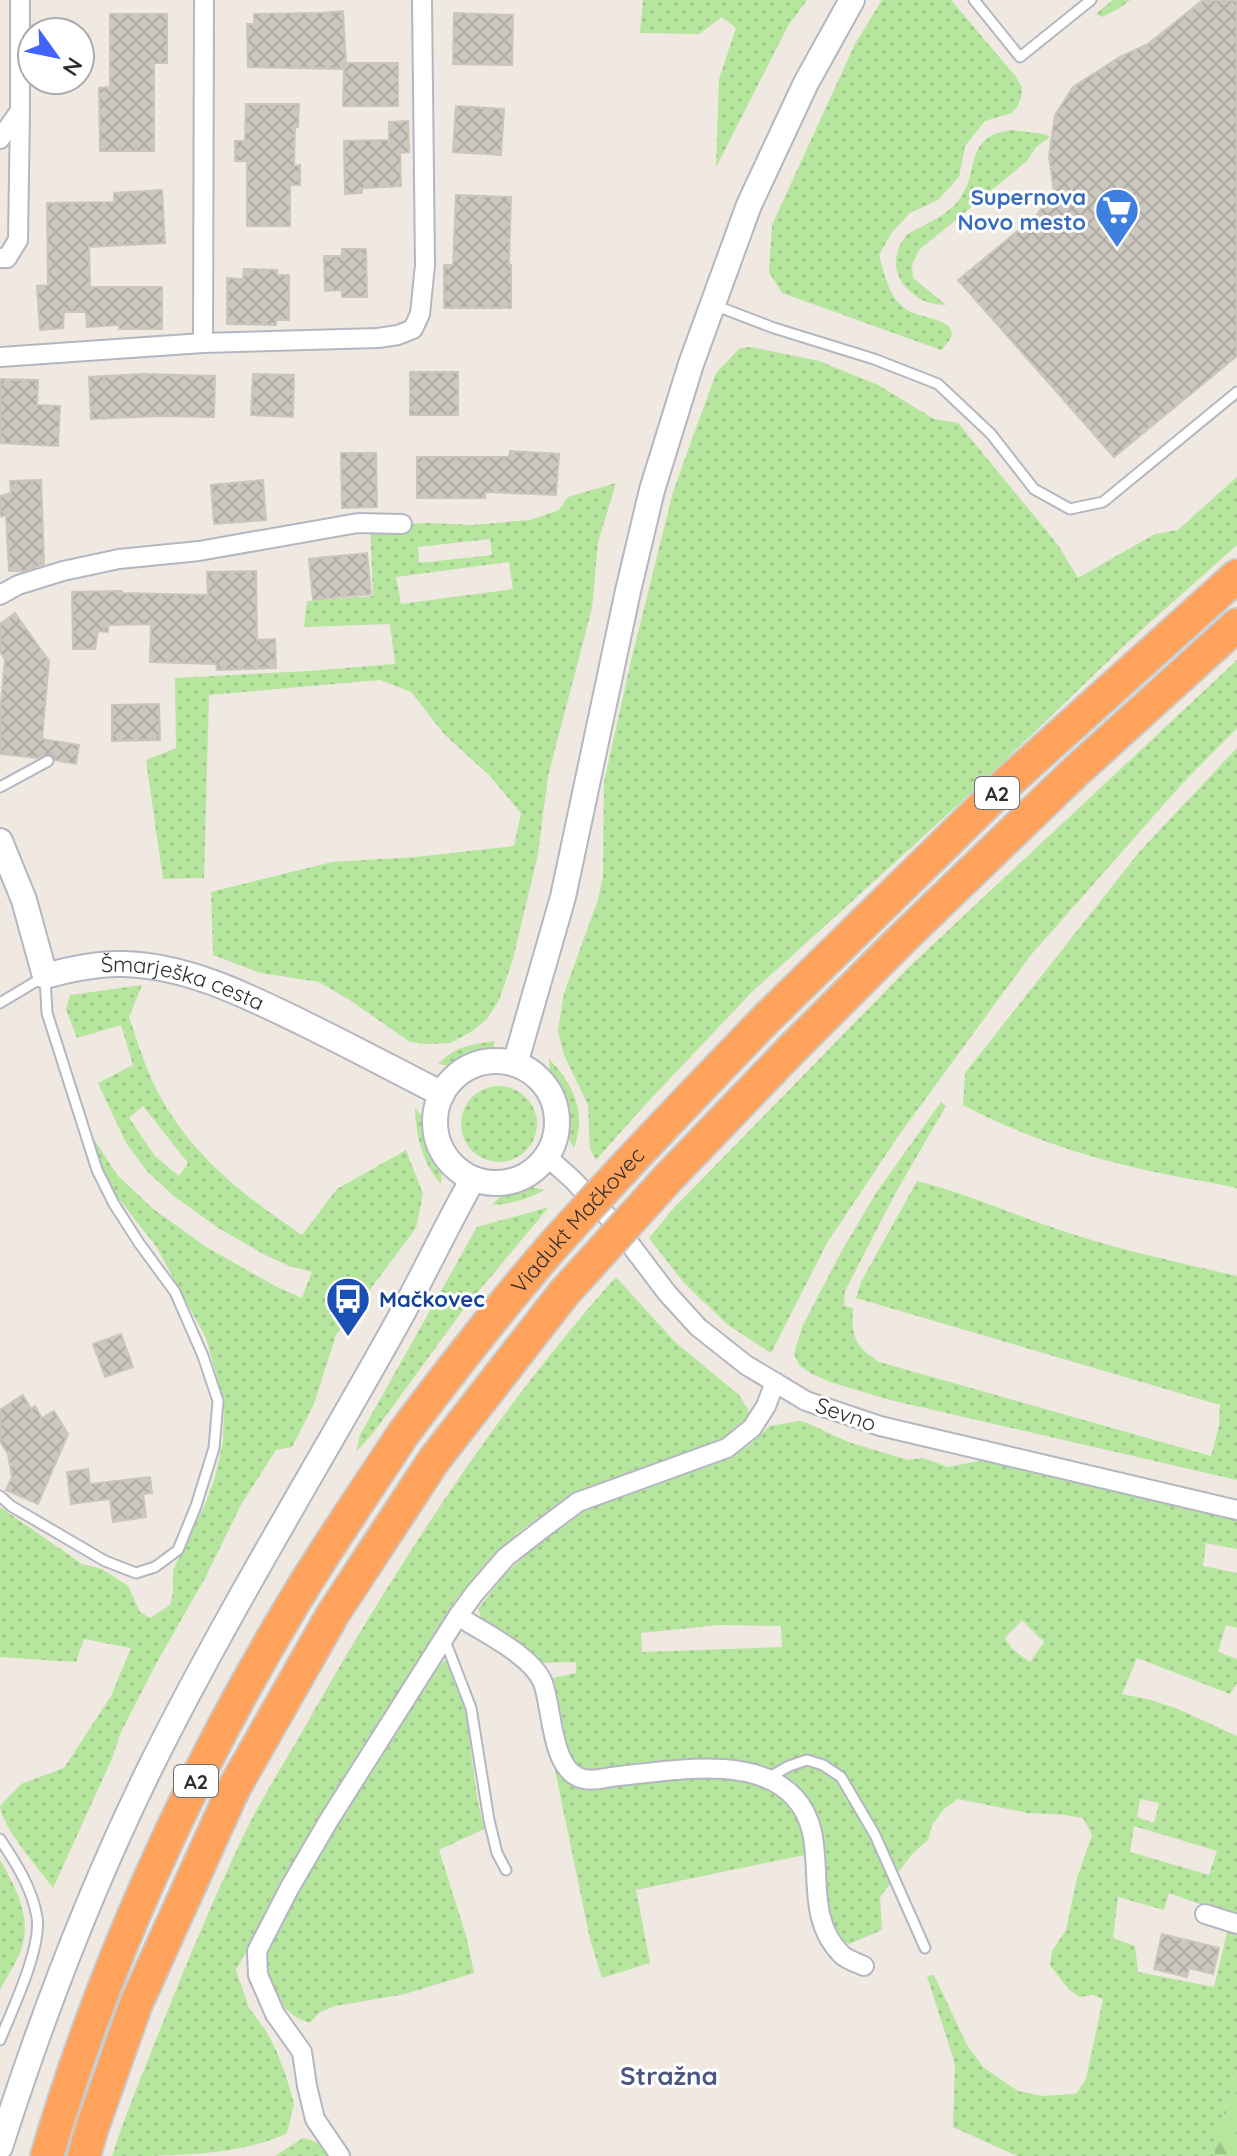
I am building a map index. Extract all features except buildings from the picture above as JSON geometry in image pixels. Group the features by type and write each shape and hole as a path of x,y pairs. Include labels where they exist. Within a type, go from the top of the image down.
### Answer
{"highway":[{"name":"Viadukt Mačkovec","path":"47,2156 58,2116 113,1967 190,1793 292,1606 403,1434 469,1347 551,1249 656,1133 765,1020 1006,784 1237,576"},
{"name":"Viadukt Mačkovec","path":"84,2156 136,2004 234,1788 333,1614 434,1460 564,1293 670,1176 792,1049 1074,773 1237,625"}],"main road":[{"path":"515,1064 563,897 652,490 691,364 762,177 806,83 852,0"},
{"path":"0,841 24,900 45,976"},
{"name":"Šmarješka cesta","path":"45,976 76,967 124,964 208,980 303,1023 442,1094"},
{"path":"498,1060 515,1064 533,1072 546,1086 555,1104 557,1124 553,1143 533,1170 520,1178 506,1183 473,1179 447,1160 434,1127 435,1110 451,1079 465,1068 498,1060"},
{"path":"0,2147 66,1957 148,1773 212,1651 393,1331 473,1179"}],"street":[{"path":"0,258 7,258 18,240 20,0"},
{"path":"203,343 204,0"},
{"path":"0,357 203,343 378,338 413,329 420,314 425,265 422,0"},
{"path":"0,139 20,111"},
{"path":"0,595 18,585 63,571 119,559 199,551 358,523 402,524"},
{"name":"Sevno","path":"546,1156 614,1223 667,1293 698,1327 746,1365 806,1401 880,1426 1237,1510"},
{"path":"340,2156 315,2119 302,2052 275,2014 258,1975 257,1951 277,1910 329,1820 458,1616 506,1557 578,1502 727,1448 752,1428 766,1406 775,1382"},
{"path":"458,1616 534,1668 542,1682 564,1765 574,1776 589,1781 702,1769 747,1772 768,1778 793,1796 810,1820 818,1906 825,1933 844,1956 864,1966"},
{"path":"1205,1914 1237,1924"}],"lane":[{"path":"974,0 1020,57 1091,0"},
{"path":"714,305 938,384 991,434 1034,489 1070,509 1103,502 1237,392"},
{"path":"0,787 48,761"},
{"path":"0,1003 45,976 47,1013 97,1170 114,1204 175,1292 218,1401 214,1448 196,1506 178,1550 155,1567 136,1573 105,1561 11,1506 0,1496"},
{"path":"444,1638 471,1708 489,1820 497,1853 506,1870"},
{"path":"768,1778 807,1760 823,1765 841,1777 875,1835 925,1948"},
{"path":"0,1839 30,1893 37,1918 37,1936 29,1963 0,2040"}],"green space":[{"path":"643,0 807,0 788,26 716,167 719,79 736,28 722,17 699,34 640,33"},
{"path":"882,0 951,0 1022,88 1021,98 1012,113 985,121 965,146 959,177 938,200 910,213 892,232 879,255 889,286 902,307 949,327 952,333 941,350 782,293 769,272 772,225 855,44"},
{"path":"1113,0 1130,0 1102,17 1096,14"},
{"path":"1013,130 1050,137 1036,147 1027,161 919,250 912,265 913,278 946,305 923,300 900,279 896,266 899,247 909,234 951,209 958,201 965,190 979,147 997,134"},
{"path":"751,347 819,361 878,385 934,419 958,423 1058,545 1078,578 1155,534 1178,530 1237,477 1237,545 1128,642 970,794 752,992 596,1160 590,1149 588,1105 564,1055 558,1031 564,993 598,900 603,876 604,782 673,492 716,373 740,348"},
{"path":"616,483 598,542 592,608 548,776 538,854 513,959 499,1000 487,1019 450,1043 410,1042 319,982 261,973 213,955 211,892 332,862 514,846 521,813 489,775 445,735 411,692 380,680 209,695 204,878 163,879 146,760 176,748 175,678 395,664 390,624 304,627 307,601 373,596 370,525 471,525 530,520 559,510 568,497","holes":["490,539 492,555 419,563 418,547","509,562 513,589 401,604 396,577"]},
{"path":"1237,660 1237,728 1181,785 1030,956 899,1135 827,1243 771,1353 728,1325 684,1283 649,1238 671,1211 909,967"},
{"path":"1237,748 1237,1188 1098,1158 1029,1135 963,1105 965,1073 1140,851"},
{"path":"142,985 129,1017 147,1069 163,1102 195,1147 214,1166 234,1185 302,1235 337,1189 406,1150 423,1194 416,1228 336,1335 314,1404 292,1447 276,1450 242,1503 205,1578 157,1662 121,1732 111,1761 53,1888 14,1836 0,1806 21,1784 64,1768 111,1696 131,1648 84,1639 76,1662 0,1657 0,1507 82,1564 102,1569 128,1586 140,1612 150,1618 170,1605 173,1570 206,1502 223,1441 224,1403 206,1338 156,1246 110,1188 97,1159 94,1139 117,1175 152,1208 206,1247 302,1298 312,1272 265,1255 220,1229 175,1197 147,1171 126,1143 98,1083 133,1065 121,1025 77,1038 66,1009 70,995","holes":["143,1106 188,1163 179,1176 155,1156 129,1118"]},
{"path":"495,1041 492,1052 457,1067 438,1064 458,1049"},
{"path":"549,1059 576,1100 579,1123 574,1148 566,1133 565,1112 550,1074"},
{"path":"499,1086 514,1089 526,1097 534,1109 537,1124 534,1139 526,1151 514,1159 499,1162 484,1159 472,1151 464,1139 461,1124 464,1109 472,1097 484,1089"},
{"path":"941,1102 946,1106 896,1192 845,1291 844,1306 853,1308 854,1334 860,1346 879,1362 1211,1456 1219,1426 1220,1405 856,1298 861,1282 917,1181 1090,1239 1237,1276 1237,1480 890,1400 830,1382 800,1366 794,1354 802,1327 840,1254 876,1193"},
{"path":"415,1108 428,1122 429,1141 442,1162 441,1184 421,1148"},
{"path":"527,1186 545,1190 507,1204 492,1205 508,1192"},
{"path":"549,1207 463,1310 356,1452 360,1435 477,1227"},
{"path":"616,1277 675,1342 739,1395 751,1415 730,1436 707,1447 561,1501 519,1532 458,1596 318,1818 236,1970 249,2008 266,2031 286,2076 294,2104 287,2133 269,2141 226,2150 180,2155 112,2156 201,1930 267,1791 348,1652 454,1485 532,1379"},
{"path":"805,1422 848,1442 908,1460 923,1458 948,1467 985,1460 1237,1517 1237,1549 1206,1543 1203,1566 1237,1573 1237,1628 1226,1625 1218,1652 1237,1659 1237,1683 1230,1694 1137,1658 1122,1694 1178,1709 1237,1736 1237,1917 1169,1893 1164,1910 1118,1897 1113,1938 1135,1946 1138,1972 1214,1987 1228,1929 1237,1931 1237,2072 1217,2134 1214,2156 1017,2156 953,2127 955,2064 927,1976 934,1975 967,2045 984,2068 1018,2091 1043,2096 1073,2094 1086,2079 1103,1999 1092,1995 1080,1997 1069,1990 1050,1965 1052,1951 1066,1930 1077,1878 1092,1835 1083,1818 1028,1813 958,1799 944,1809 932,1825 928,1840 912,1854 880,1897 882,1930 849,1944 836,1938 824,1914 822,1861 779,1779 588,1774 568,1760 545,1680 576,1673 576,1662 539,1663 484,1624 478,1609 506,1573 536,1546 584,1511 747,1447 770,1426","holes":["1022,1620 1044,1642 1030,1662 1012,1649 1005,1638","719,1625 781,1626 782,1647 642,1652 641,1633","1140,1799 1159,1803 1154,1823 1137,1817","1134,1826 1217,1851 1209,1875 1130,1852"]},
{"path":"444,1661 449,1662 466,1713 484,1829 439,1850 467,1939 474,1973 405,1994 335,2006 320,2012 310,2023 291,2014 271,1989 266,1968 270,1945 309,1872 435,1670"},
{"path":"555,1770 559,1770 569,1782 583,1787 708,1775 747,1778 770,1789 796,1813 807,1832 809,1854 636,1890 650,1963 602,1978 590,1939"},
{"path":"0,1860 21,1903 25,1926 21,1950 0,1990"},
{"path":"1237,2072 1237,2156 1214,2156 1217,2134"},
{"path":"303,2138 320,2144 332,2156 275,2156"}],"place":[{"name":"Supernova Novo mesto","path":"1117,249"},
{"name":"Mačkovec","path":"348,1338"}],"district":[{"name":"Stražna","path":"669,2075"}]}
